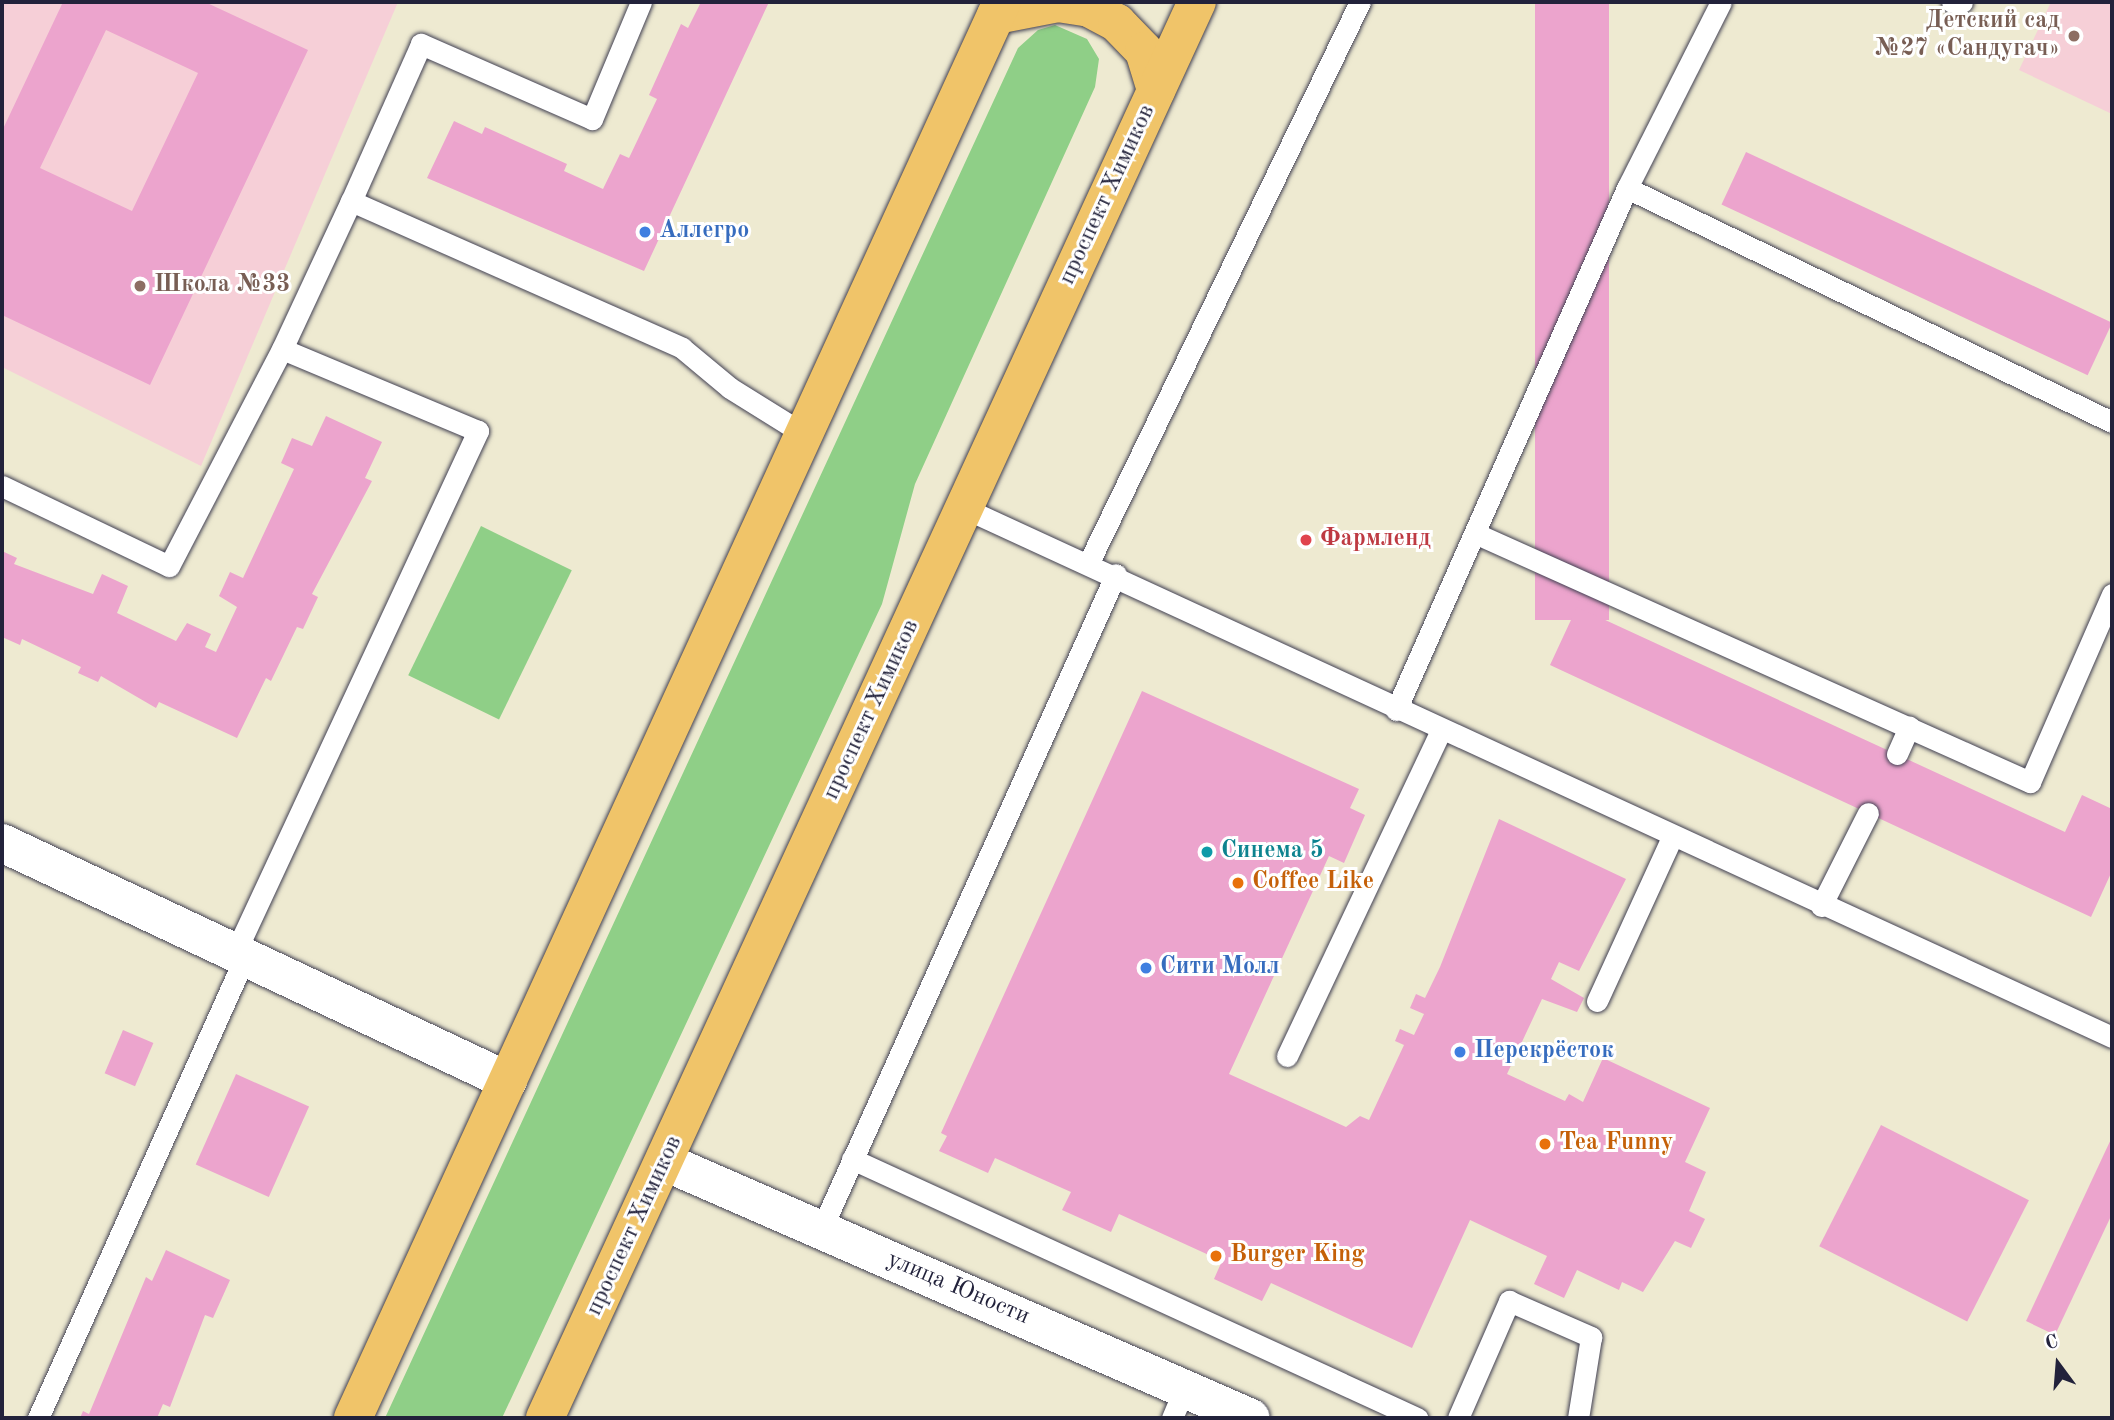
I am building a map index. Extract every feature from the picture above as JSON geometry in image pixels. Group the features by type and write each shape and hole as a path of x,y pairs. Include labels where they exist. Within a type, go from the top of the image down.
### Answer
{"main road":[{"name":"проспект Химиков","path":"545,1418 1197,2"},
{"path":"353,1418 999,8 1058,3 1089,8 1116,23 1144,51 1156,90"}],"street":[{"path":"2,843 508,1081"},
{"name":"улица Юности","path":"665,1162 821,1230 1179,1403 1251,1418"}],"lane":[{"path":"2,486 169,566 282,349 421,44 592,118 641,2"},
{"path":"1089,562 1360,2"},
{"path":"1396,709 1479,535 1627,188 1721,2"},
{"path":"1952,2 1962,2"},
{"path":"1627,188 2112,422"},
{"path":"351,201 682,348 730,388 804,434"},
{"path":"38,1418 240,955 478,431 282,349"},
{"path":"964,508 1089,562 1396,709 1821,906 2111,1033"},
{"path":"1479,535 2030,782 2112,594"},
{"path":"821,1230 1116,575"},
{"path":"1897,754 1909,727"},
{"path":"1287,1056 1441,730"},
{"path":"1821,906 1868,813"},
{"path":"1597,1001 1672,837"},
{"path":"852,1158 1417,1418"},
{"path":"1458,1418 1509,1300 1591,1337 1578,1418"}],"shaded area":[{"name":"Школа №33","path":"2,2 398,2 201,466 2,367"},
{"name":"Детский сад №27 «Сандугач»","path":"2051,2 2112,2 2112,114 2019,70"}],"green space":[{"path":"1055,25 1087,39 1099,59 1095,87 915,484 882,604 502,1418 385,1418 1018,48 1038,30"},
{"path":"481,526 572,570 499,719 408,675"}],"building":[{"path":"63,2 205,2 308,50 150,385 2,315 2,131","holes":["106,30 198,73 132,211 40,168"]},
{"path":"701,2 769,2 644,271 427,178 454,121 482,134 485,127 567,164 564,171 603,189 620,154 629,158 657,99 649,95 681,24 688,28"},
{"path":"1535,2 1609,2 1609,620 1535,620"},
{"path":"1746,152 2112,323 2088,375 1721,205"},
{"path":"326,416 382,442 365,478 372,481 312,594 318,597 303,629 297,627 271,681 266,678 237,738 159,702 156,708 101,676 98,682 78,673 81,667 22,639 20,645 2,637 2,551 17,558 14,564 93,594 102,574 128,586 117,613 176,641 187,623 211,634 205,647 216,652 237,607 219,596 230,572 243,578 294,469 281,463 292,438 312,446"},
{"path":"1577,607 2065,832 2082,795 2112,809 2112,871 2091,917 1550,665"},
{"name":"Сити Молл","path":"1142,691 1359,789 1350,808 1365,815 1344,863 1329,856 1229,1074 1346,1127 1360,1116 1369,1120 1404,1045 1395,1041 1400,1029 1414,1035 1424,1014 1410,1008 1416,994 1425,998 1440,967 1499,819 1626,879 1579,971 1559,962 1551,979 1584,998 1577,1012 1542,999 1507,1074 1565,1101 1569,1094 1583,1102 1603,1058 1710,1108 1685,1162 1706,1172 1689,1211 1705,1219 1691,1248 1675,1241 1643,1292 1622,1282 1619,1290 1577,1270 1564,1298 1534,1284 1547,1256 1470,1220 1412,1348 1271,1283 1262,1301 1214,1279 1222,1261 1119,1214 1111,1232 1062,1210 1071,1192 995,1158 988,1173 939,1151 947,1136 941,1133"},
{"path":"123,1030 153,1043 135,1086 105,1073"},
{"path":"236,1074 309,1107 269,1197 196,1164"},
{"path":"1881,1125 2029,1200 1967,1322 1819,1246"},
{"path":"2112,1137 2112,1214 2055,1335 2026,1321"},
{"path":"166,1250 230,1280 213,1318 205,1315 170,1407 163,1404 157,1418 80,1418 83,1411 89,1414 146,1277 152,1281"}],"place":[{"name":"Детский сад №27 «Сандугач»","path":"2074,36"},
{"name":"Аллегро","path":"645,232"},
{"name":"Школа №33","path":"140,286"},
{"name":"Фармленд","path":"1306,540"},
{"name":"Синема 5","path":"1207,852"},
{"name":"Coffee Like","path":"1238,883"},
{"name":"Сити Молл","path":"1146,968"},
{"name":"Перекрёсток","path":"1460,1052"},
{"name":"Tea Funny","path":"1545,1144"},
{"name":"Burger King","path":"1216,1256"}]}
